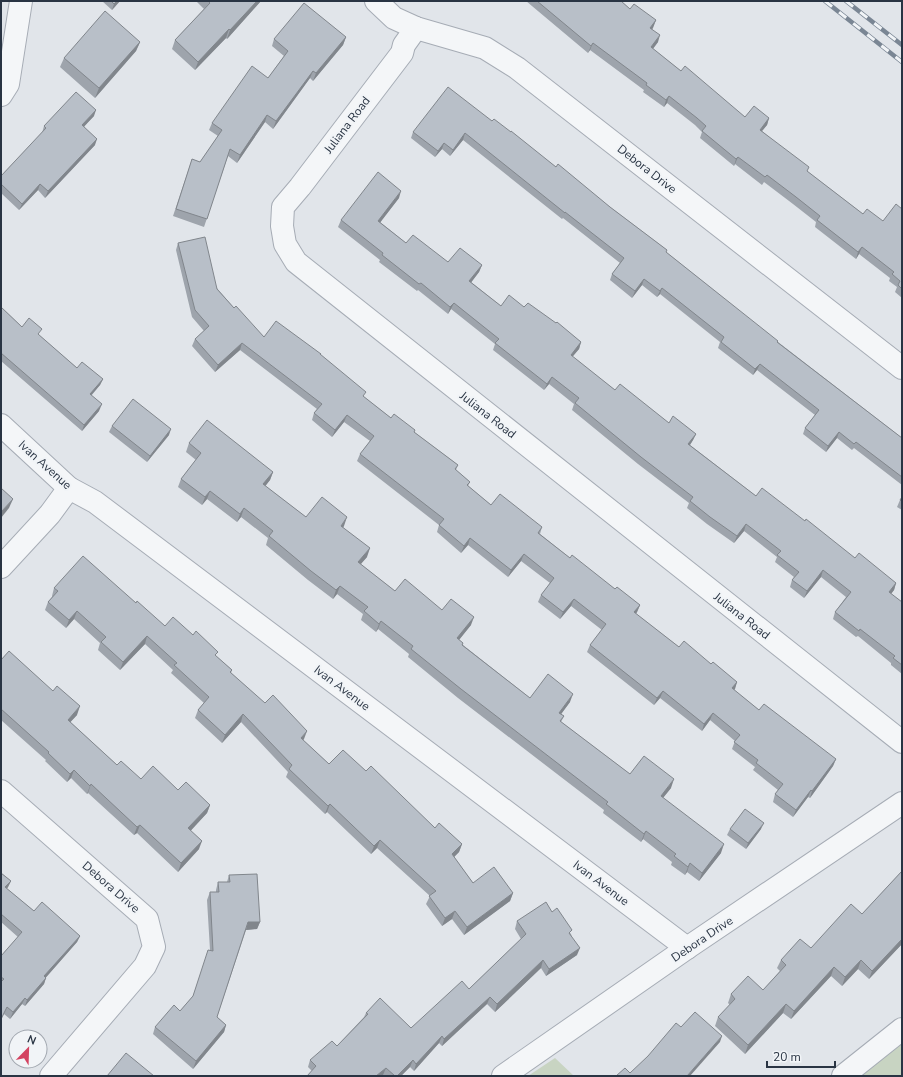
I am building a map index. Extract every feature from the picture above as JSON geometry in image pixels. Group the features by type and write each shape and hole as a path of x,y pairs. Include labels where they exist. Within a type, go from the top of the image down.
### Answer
{"street":[{"path":"1,95 8,84 21,1"},
{"name":"Debora Drive","path":"376,1 394,18 416,28 485,48 517,68 902,368"},
{"name":"Juliana Road","path":"416,28 404,45 402,53 300,187 283,207 282,226 285,244 296,262 902,742"},
{"name":"Ivan Avenue","path":"1,425 69,488 95,502 687,948"},
{"path":"1,567 50,514 69,488"},
{"name":"Debora Drive","path":"1,791 147,919 154,947 145,966 51,1076"},
{"name":"Debora Drive","path":"503,1076 687,948 902,803"},
{"path":"843,1076 902,1029"}],"green space":[{"path":"902,1029 902,1076 842,1076"},
{"path":"555,1058 574,1076 528,1076"}],"building":[{"path":"208,1 257,1 198,62 175,40 210,3"},
{"path":"537,1 621,1 630,9 634,4 656,20 650,28 660,35 651,47 681,71 685,66 745,117 754,106 769,118 760,130 809,167 807,171 863,214 867,209 883,221 896,204 902,209 902,289 898,285 900,281 892,274 894,272 862,247 858,252 817,220 820,216 796,197 767,175 765,177 738,157 736,159 702,131 706,126 669,96 666,100 646,85 647,83 593,43 591,46"},
{"path":"304,3 346,37 316,73 313,71 276,121 267,115 240,155 230,149 207,219 176,209 192,159 200,162 222,130 212,123 252,66 268,78 288,51 274,39"},
{"path":"105,11 140,42 99,88 64,58"},
{"path":"448,87 492,121 494,119 511,131 556,167 558,164 610,207 667,250 666,252 778,341 777,342 902,438 902,477 856,442 854,444 839,432 828,446 805,428 819,410 760,364 755,369 721,342 724,337 662,288 660,291 644,279 635,291 612,274 624,258 465,133 453,150 444,143 438,151 413,132"},
{"path":"76,92 96,110 82,125 97,139 48,191 40,184 22,204 1,184 1,176 46,128 44,126"},
{"path":"378,172 401,191 378,221 406,243 413,235 448,262 460,248 482,265 469,281 501,306 509,295 524,307 528,303 556,323 557,322 581,342 571,355 615,390 620,384 669,423 673,416 696,434 688,444 756,496 762,488 805,521 806,519 855,558 859,553 896,583 889,592 902,602 902,665 893,658 895,656 835,612 851,592 823,570 807,591 792,580 799,572 777,555 781,551 746,524 737,536 710,517 690,501 693,497 575,403 579,398 552,377 547,384 495,343 499,339 454,303 450,307 421,283 419,284 382,255 383,253 341,220"},
{"path":"205,237 217,289 234,308 236,306 264,337 276,321 321,354 366,392 363,396 391,418 394,414 415,430 414,432 458,465 455,469 470,482 467,485 491,505 500,494 542,527 538,533 570,558 572,555 615,589 617,587 640,605 634,612 679,647 684,641 711,664 713,662 737,682 732,688 759,710 764,704 836,759 796,810 775,794 783,784 756,763 758,760 734,742 740,735 713,713 704,724 663,691 657,698 590,645 606,624 574,599 563,612 541,595 554,578 524,554 511,570 470,538 464,546 439,525 444,519 360,454 374,436 347,415 335,430 314,413 322,404 242,343 218,365 195,339 209,326 195,310 178,243"},
{"path":"1,307 22,327 29,318 42,329 38,334 77,368 82,362 103,379 90,394 102,404 84,425 1,353"},
{"path":"133,399 171,429 150,456 112,426"},
{"path":"207,420 273,472 263,484 306,517 322,497 347,517 341,526 370,548 358,562 395,591 405,579 442,610 451,599 474,617 457,638 463,643 462,645 530,698 548,674 573,694 559,713 564,716 560,721 630,774 644,756 674,779 661,796 724,844 702,873 690,863 688,867 674,856 676,854 646,831 644,834 606,804 608,802 411,649 413,646 381,621 379,624 364,611 368,607 340,586 336,590 311,571 269,536 273,531 244,508 240,514 210,491 205,497 181,479 201,453 189,443"},
{"path":"1,488 13,499 1,512"},
{"path":"83,556 136,603 137,601 165,626 173,617 193,635 196,631 218,652 215,655 232,670 230,672 265,703 273,695 307,731 301,738 329,764 343,750 366,771 371,766 435,828 439,823 462,844 452,854 473,883 494,867 513,893 467,927 455,911 445,918 429,896 436,891 380,840 374,846 330,804 328,806 289,769 292,765 243,714 225,735 198,710 209,697 174,665 177,663 147,636 123,662 101,642 106,637 77,611 69,620 48,602 58,591 54,588"},
{"path":"9,651 53,691 57,686 80,706 68,720 117,765 121,761 141,779 153,766 178,790 186,782 210,805 188,828 202,841 181,863 140,825 137,827 74,770 70,774 48,753 49,752 1,709 1,660"},
{"path":"745,809 764,823 748,843 730,829"},
{"path":"902,871 902,939 872,971 861,960 845,977 834,967 794,1011 786,1004 748,1045 718,1017 735,999 731,994 748,976 763,990 786,965 781,960 800,939 811,948 851,904 862,914"},
{"path":"1,873 11,881 5,887 34,911 42,902 80,936 44,976 46,978 27,1000 25,998 13,1012 7,1007 1,1019 1,982 4,979 1,977 1,956 22,932 1,914"},
{"path":"257,874 260,922 248,922 217,1017 226,1025 196,1061 155,1027 174,1005 180,1011 193,996 208,950 213,951 210,892 219,892 218,882 230,882 229,875"},
{"path":"546,902 552,912 557,908 572,930 569,933 580,948 549,969 543,960 497,1004 490,997 444,1039 442,1036 416,1064 413,1060 397,1076 386,1068 376,1076 307,1076 316,1066 310,1060 332,1041 337,1046 368,1014 366,1013 380,998 411,1028 462,981 469,989 526,934 517,921"},
{"path":"695,1012 722,1036 687,1076 616,1076 625,1068 630,1073 648,1056 676,1023 681,1027"},
{"path":"126,1053 154,1076 107,1076"}],"railway":[{"path":"825,1 902,62"},
{"path":"846,1 902,45"}]}
